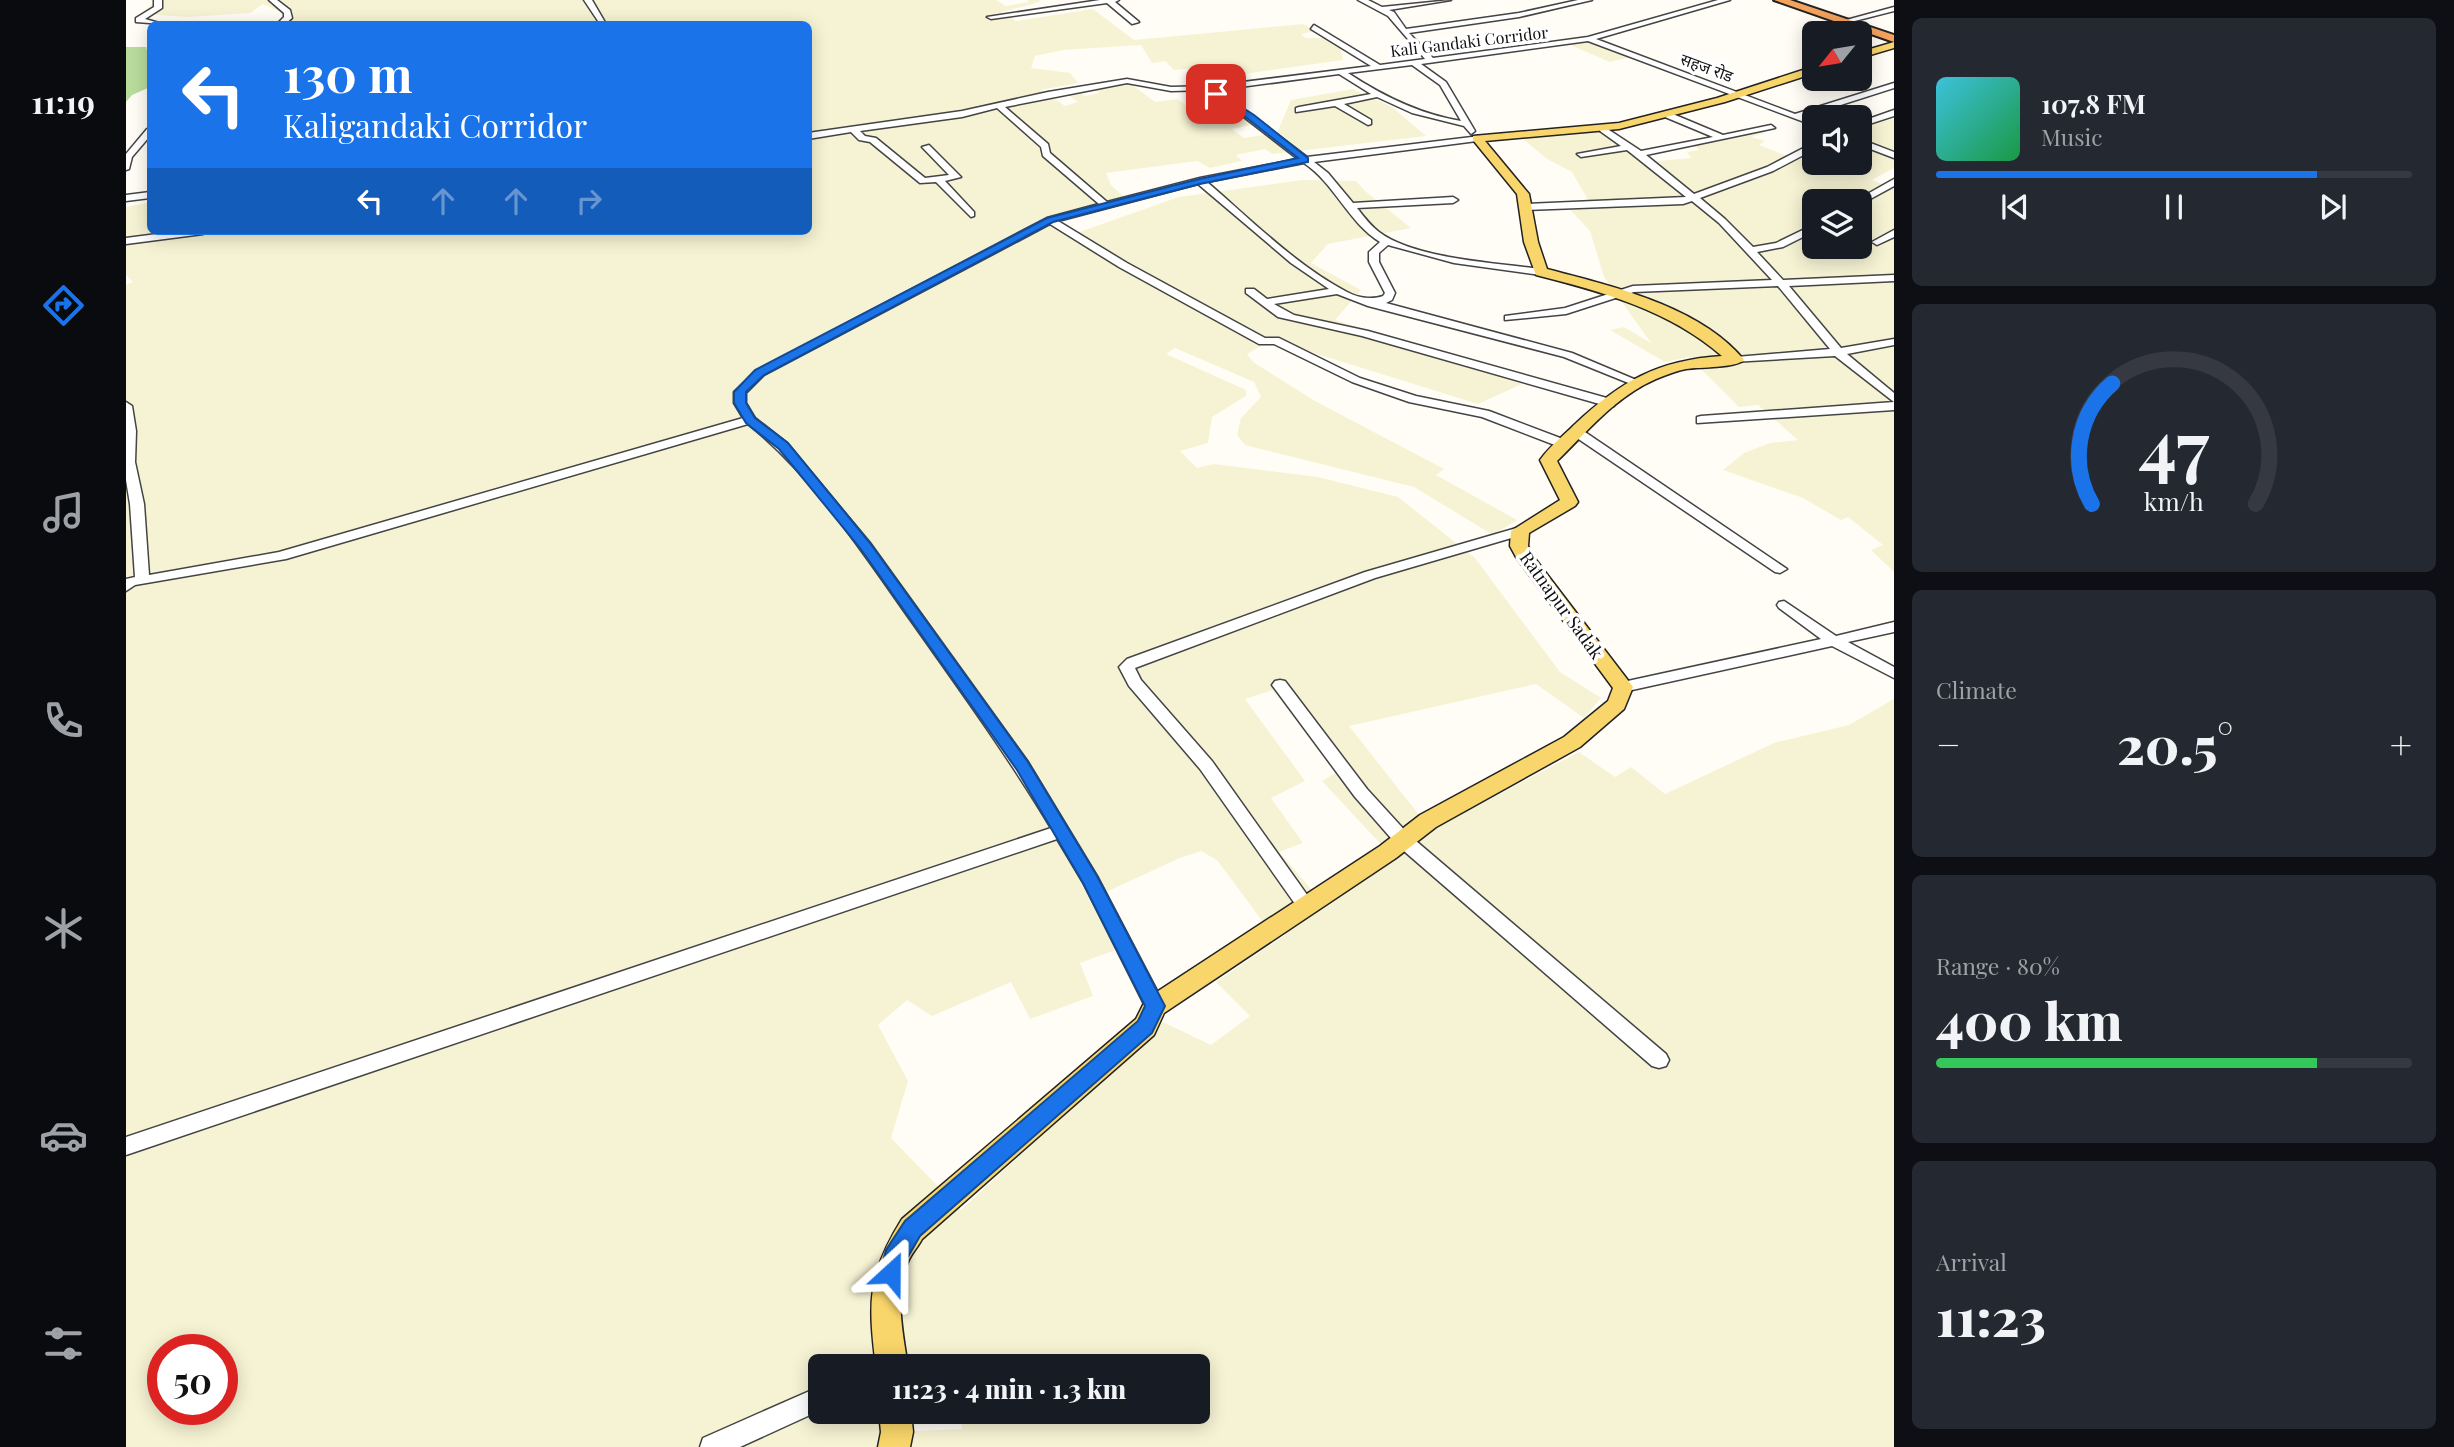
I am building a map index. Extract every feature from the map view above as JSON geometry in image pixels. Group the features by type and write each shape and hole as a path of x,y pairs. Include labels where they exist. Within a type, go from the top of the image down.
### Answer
{"highway":[{"path":"1779,0 1840,21"},
{"path":"1872,32 1894,39"}],"main road":[{"path":"1872,51 1894,45"},
{"path":"1471,131 1603,129 1668,115 1802,73"},
{"path":"1471,131 1523,194 1531,242 1541,272 1620,292 1660,308 1723,347 1736,360"},
{"name":"Ratnapur Sadak","path":"1623,687 1525,557 1518,546 1520,531 1569,502 1567,490 1550,469 1548,460 1635,382 1704,360 1736,360"},
{"path":"890,1354 885,1326 887,1287 894,1258 912,1229 1145,1027 1155,1006 1306,906 1427,821 1572,742 1617,704 1623,687"},
{"path":"894,1447 896,1424"}],"street":[{"path":"147,22 139,20 160,7 158,0"},
{"path":"273,0 287,12 288,18 284,21"},
{"path":"588,0 601,21"},
{"path":"1362,0 1391,14 1432,61"},
{"path":"1382,9 1447,0"},
{"path":"1404,32 1519,15 1588,0"},
{"name":"Kali Gandaki Corridor","path":"812,135 962,114 1048,94 1127,81 1171,89 1211,88 1432,61 1589,38 1726,0"},
{"path":"991,17 1112,1 1135,22"},
{"path":"1847,21 1894,9"},
{"path":"1314,27 1378,67"},
{"name":"सहज रोड","path":"1589,38 1802,119"},
{"path":"1415,63 1443,84 1471,131"},
{"path":"1339,71 1377,95 1471,131"},
{"path":"1796,116 1894,85"},
{"path":"1211,88 1322,172 1374,233 1387,242 1456,259 1541,272"},
{"path":"1298,110 1377,95"},
{"path":"1337,103 1368,122"},
{"path":"1000,107 1045,146 1046,154 1104,204"},
{"path":"1872,121 1894,113"},
{"path":"1668,115 1723,138"},
{"path":"1881,118 1894,123"},
{"path":"1639,154 1771,128"},
{"path":"853,129 862,138 873,140 923,181 956,177 926,147"},
{"path":"1603,129 1630,147 1722,221 1797,300 1838,352 1894,399"},
{"path":"1155,1006 1091,881 1022,766 865,545 783,446 750,420 740,403 740,392 760,373 1050,220 1199,181 1471,131"},
{"path":"126,167 128,157 147,135"},
{"path":"1872,146 1892,152"},
{"path":"1581,154 1630,147"},
{"path":"1526,207 1671,201 1693,197 1770,169 1802,152"},
{"path":"938,179 971,214"},
{"path":"1199,181 1295,261 1338,291 1372,304 1569,355 1635,382"},
{"path":"1872,194 1894,182"},
{"path":"126,198 147,195"},
{"path":"1350,206 1453,200"},
{"path":"1050,220 1123,265 1263,342 1275,340 1356,380 1413,399 1485,414 1571,438 1780,569"},
{"path":"1877,242 1894,233"},
{"path":"1750,251 1779,245 1802,234"},
{"path":"126,241 172,235"},
{"path":"1372,304 1388,298 1390,293 1374,262 1374,252 1387,242"},
{"path":"1509,318 1566,311 1633,289 1894,278"},
{"path":"1250,291 1282,315 1364,333 1610,403"},
{"path":"1266,303 1338,291"},
{"path":"1736,360 1838,352 1894,342"},
{"path":"126,406 130,430 129,462 137,504 142,580"},
{"path":"1701,419 1894,406"},
{"path":"126,587 130,582 281,556 750,420"},
{"path":"1306,906 1206,765 1133,682 1127,667 1132,662 1370,575 1520,531"},
{"path":"1784,605 1834,641 1894,673"},
{"path":"1623,687 1894,627"},
{"path":"1280,685 1361,793 1403,840 1659,1060"},
{"path":"126,1146 1062,831"},
{"path":"712,1447 808,1404"}],"shaded area":[{"path":"157,0 996,0 1006,6 1029,2 1027,0 1039,0 1041,1 1002,12 1016,21 1093,9 1134,40 1303,24 1316,31 1301,34 1306,38 1329,38 1340,46 1343,60 1230,76 1215,67 1174,70 1165,61 1152,63 1141,45 1063,50 1035,56 1031,68 1070,73 1078,83 1041,90 1065,106 1078,102 1061,90 1071,88 1085,96 1100,93 1087,85 1127,81 1155,102 1178,99 1203,120 1247,118 1251,125 1232,129 1244,138 1277,133 1291,100 1353,89 1392,107 1426,136 1273,154 1265,149 1236,155 1242,161 1210,168 1197,161 1106,173 1111,185 1125,198 1050,223 1068,236 1179,197 1302,180 1356,181 1411,228 1328,244 1311,263 1361,290 1335,320 1529,381 1478,404 1272,340 1247,354 1253,362 1315,401 1444,469 1436,475 1517,520 1493,535 1414,487 1245,445 1237,435 1241,418 1261,397 1254,382 1175,348 1166,354 1246,390 1246,396 1212,417 1208,443 1180,451 1197,468 1214,464 1318,477 1398,497 1475,558 1560,672 1601,698 1584,718 1536,684 1349,726 1431,830 1579,752 1615,777 1631,767 1665,794 1774,743 1849,725 1894,699 1894,1447 126,1447 126,285 133,282 126,275 126,207 147,203 147,235 812,235 812,21 289,21 292,17 263,4 250,13 189,17 140,14","holes":["1279,688 1342,769 1322,781 1388,852 1319,898 1279,852 1303,843 1271,798 1305,781 1245,699","1201,851 1217,860 1263,922 1285,935 1216,982 1250,1016 1211,1045 1163,1022 961,1210 891,1138 908,1081 878,1025 907,1000 932,1016 1011,982 1030,1019 1093,996 1080,963 1132,944 1106,892"]},
{"path":"1584,36 1635,56 1610,62 1561,41"},
{"path":"1894,111 1894,168 1872,180 1894,189 1894,572 1871,550 1883,545 1848,517 1841,520 1803,498 1723,470 1744,453 1770,443 1798,440 1758,405 1739,407 1689,357 1665,362 1610,330 1624,327 1651,343 1604,277 1590,231 1563,202 1588,200 1572,172 1547,159 1516,133 1595,127 1648,162 1691,158 1687,152 1699,150 1690,142 1754,128 1765,133 1751,137 1765,141 1759,145 1787,156 1802,147 1802,175 1872,175 1872,117"}],"green space":[{"path":"126,47 146,47 147,88 132,95 126,102"}],"route":[{"path":"891,1273 894,1258 912,1229 1145,1027 1155,1006 1091,881 1022,766 865,545 783,446 750,420 740,403 740,392 749,380 760,373 1050,220 1199,181 1305,160 1251,117 1216,94"}]}
